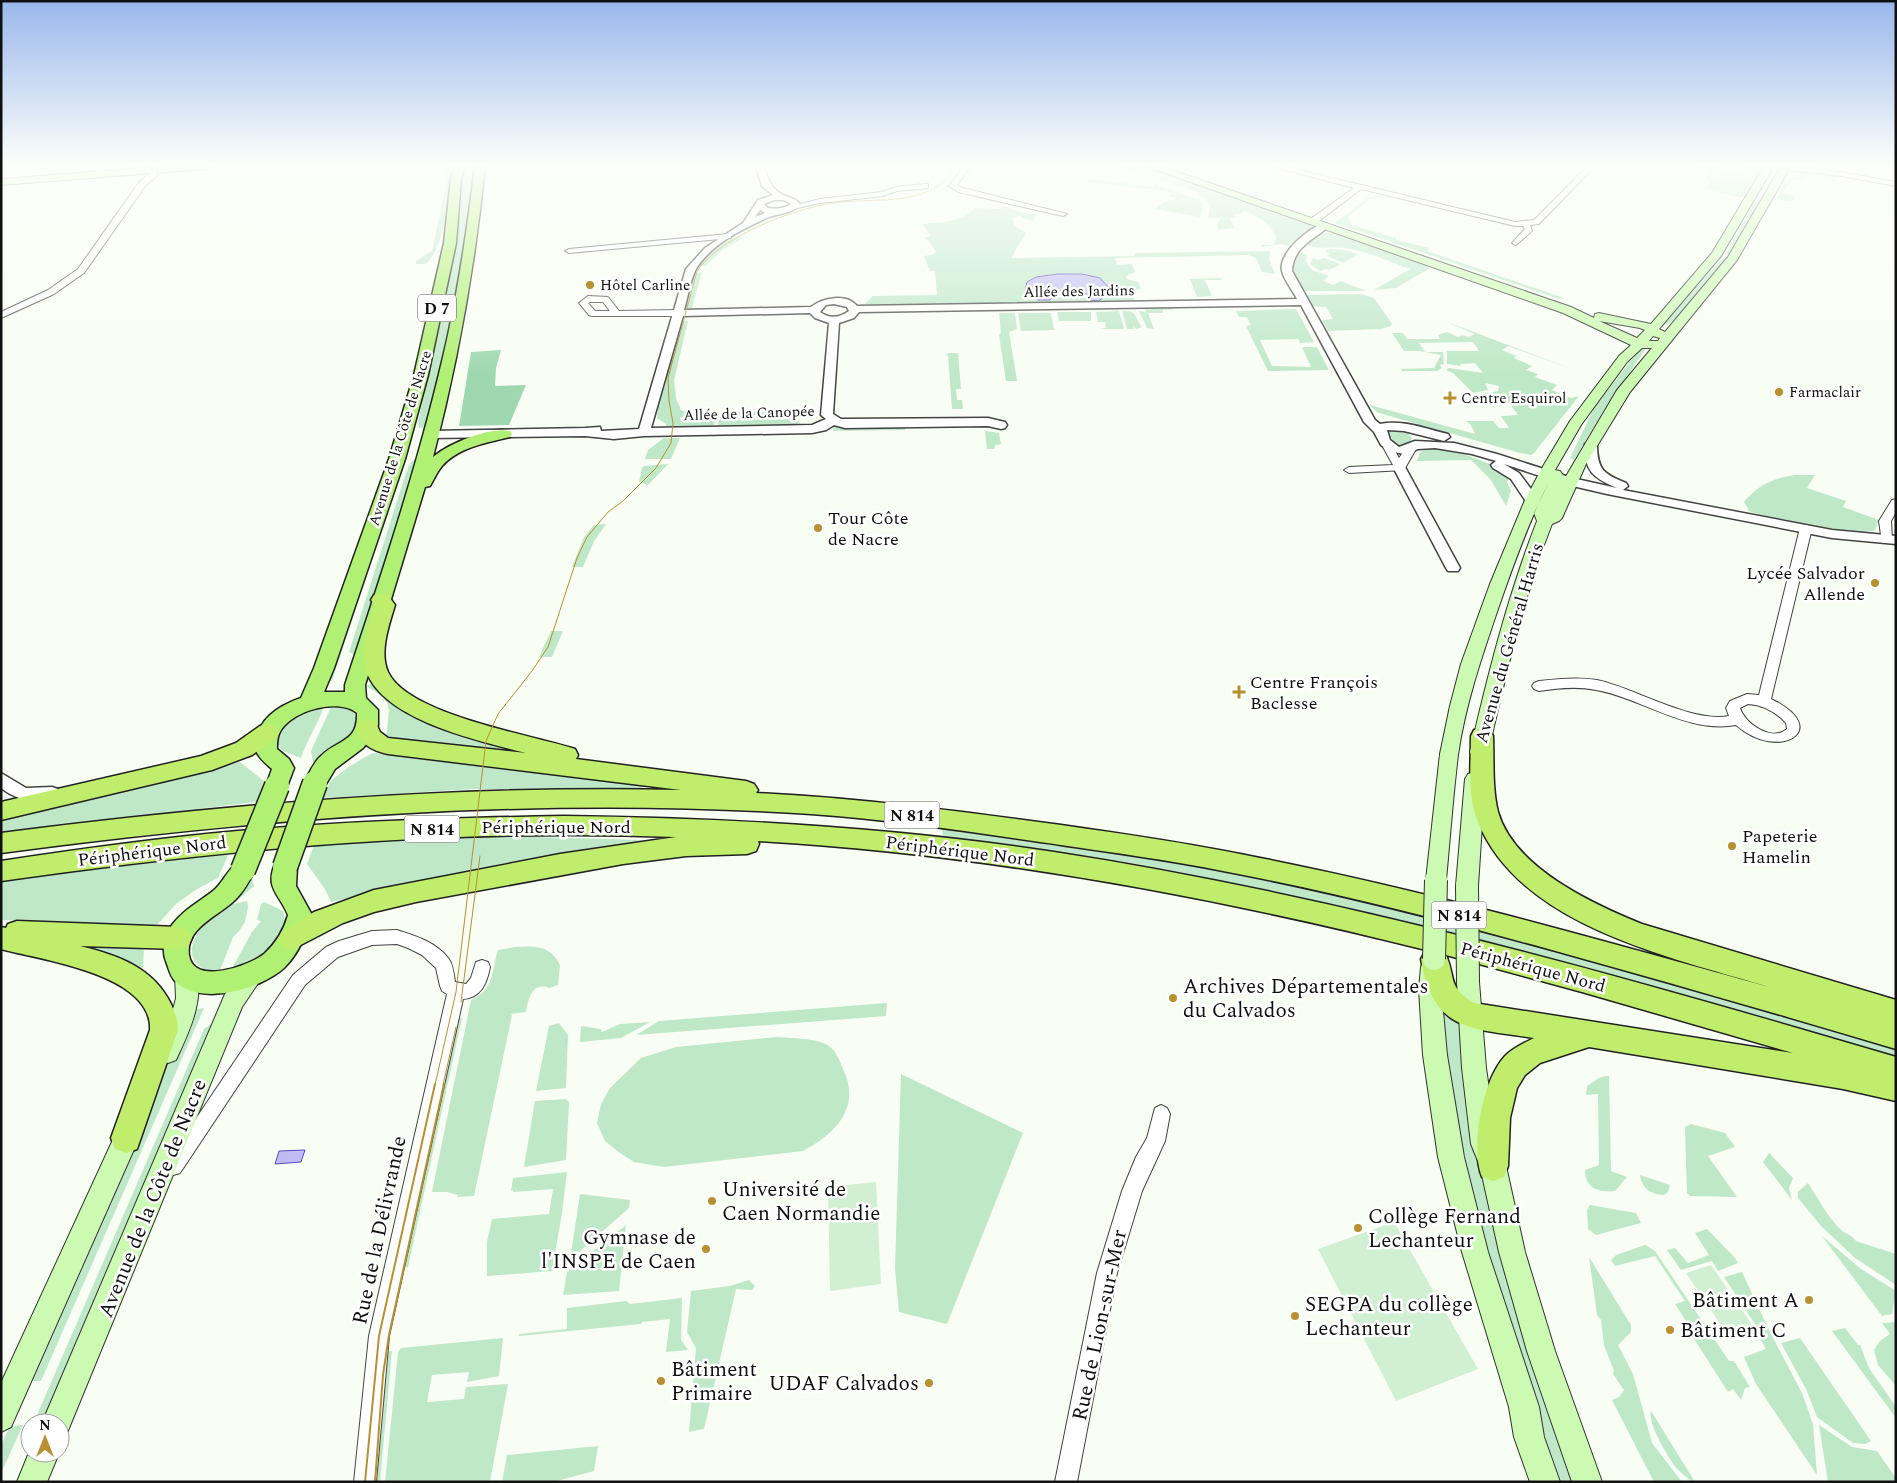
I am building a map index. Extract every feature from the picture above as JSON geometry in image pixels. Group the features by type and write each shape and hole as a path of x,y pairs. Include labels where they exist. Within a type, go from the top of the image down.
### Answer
{"highway":[{"path":"381,600 385,605 375,645 374,657 378,674 391,692 406,703 480,732 605,764 625,773"},
{"path":"368,727 370,738 376,743 388,746 625,773 785,795 809,805"},
{"path":"1,811 204,764 244,749 268,732"},
{"path":"1482,736 1483,780 1490,822 1516,862 1560,898 1610,923 1670,945 1896,1013"},
{"name":"Périphérique Nord","path":"1,843 135,825 277,810 401,802 648,798 809,805 879,811 1142,846 1279,872 1574,945 1896,1036"},
{"name":"Périphérique Nord","path":"1,871 266,838 469,827 658,827 864,840 946,848 1050,862 1289,906 1380,927 1582,979 1896,1071"},
{"path":"291,939 333,916 367,904 565,863 695,847 742,844 829,846 864,840"},
{"path":"1,931 178,938"},
{"path":"1,938 94,961 123,971 142,984 154,998 165,1021 164,1030 126,1138"},
{"path":"1434,968 1439,987 1444,995 1453,1004 1470,1015 1843,1075 1896,1086"},
{"name":"N 814","path":"1718,985 1896,1029"},
{"path":"1493,1166 1497,1098 1511,1070 1524,1057 1545,1046 1596,1036"}],"main road":[{"name":"Avenue de la Côte de Nacre","path":"324,699 342,617 397,459 422,375 451,235"},
{"name":"Avenue de la Côte de Nacre","path":"356,700 355,684 407,522 431,436 455,334 471,235"},
{"path":"1358,235 1568,310 1639,344 1663,342"},
{"path":"1559,475 1576,424 1623,359 1683,295 1717,254 1728,235"},
{"path":"1559,475 1591,444 1624,390 1733,258 1746,235"},
{"path":"1568,310 1644,325 1652,329 1663,342"},
{"path":"1609,330 1619,342 1623,359"},
{"path":"422,375 424,387 415,423 418,430 431,436"},
{"path":"407,522 426,478 442,456 462,445 504,434"},
{"path":"397,459 409,448 431,436"},
{"name":"Avenue du Général Harris","path":"1545,1482 1530,1436 1524,1407 1475,1252 1452,1157 1435,1055 1431,997 1434,968 1436,880 1449,754 1458,706 1470,664 1498,584 1532,500 1559,475"},
{"name":"Avenue du Général Harris","path":"1468,982 1467,886 1476,765 1497,674 1534,550 1545,521 1554,518 1559,475"},
{"path":"1,1417 126,1138 161,1069 181,1022 187,998 186,975 178,963 176,951 178,938 195,916 226,894 235,884 243,870 277,786 283,768 272,759 267,751 268,732 284,715 324,699 356,700 367,709 368,727"},
{"name":"Avenue de la Côte de Nacre","path":"186,975 198,981 242,980 252,976 274,961 291,939 300,915 294,900 285,893 282,877 315,783 326,763 357,743 368,727"},
{"name":"Avenue de la Côte de Nacre","path":"61,1413 233,1001 252,976"},
{"path":"1468,982 1474,1068 1483,1136 1493,1166 1514,1261 1541,1350 1587,1482"},
{"path":"32,1482 40,1463"}],"street":[{"path":"1,315 51,292 81,271 106,235"},
{"path":"1311,235 1297,245 1291,252 1286,264 1289,276 1370,422 1380,432 1453,568"},
{"path":"1516,244 1524,235"},
{"path":"431,436 585,432 593,435 622,435 644,432 690,271 702,255 728,236"},
{"path":"569,251 728,236"},
{"path":"617,314 814,310 823,303 834,301 848,303 854,309 854,312 847,317 834,320 822,318 814,310"},
{"name":"Allée des Jardins","path":"854,309 1304,302"},
{"path":"833,420 827,415 834,320"},
{"name":"Allée de la Canopée","path":"644,432 812,429 822,427 833,420 845,424 988,422 1002,425"},
{"path":"1380,432 1383,427 1387,426 1401,427 1472,443 1559,475 1624,487 1678,503"},
{"path":"1399,468 1413,447 1415,436 1412,431"},
{"path":"1388,447 1400,450 1440,444 1490,454 1559,475 1678,503 1849,536 1891,540 1885,521 1895,507"},
{"path":"1591,444 1590,460 1594,468 1601,476 1624,487"},
{"path":"1474,451 1515,476 1532,500"},
{"path":"1349,470 1399,468"},
{"path":"1764,701 1806,528"},
{"path":"1539,686 1573,683 1597,685 1699,719 1717,723 1737,720"},
{"path":"1746,699 1764,701 1783,711 1793,724 1793,730 1789,735 1782,738 1763,736 1753,732 1737,720 1734,714 1735,704 1746,699"},
{"path":"1,779 16,792 26,795 71,795"},
{"path":"152,1198 229,1081 299,980 332,952 372,938 397,938 413,942 428,950 443,964 448,986 456,992 474,989 479,983 482,967"},
{"name":"Rue de la Délivrande","path":"365,1482 379,1336 456,992"},
{"name":"Rue de Lion-sur-Mer","path":"1066,1482 1107,1272 1132,1191 1143,1164 1156,1141 1161,1114"}],"green space":[{"path":"435,235 441,235 438,246 426,264 416,264 416,261 432,251"},
{"path":"451,235 467,235 463,267 428,427 419,428 418,422 427,382"},
{"path":"1025,235 1011,258 1134,256 1135,253 1270,251 1269,259 1275,274 1262,272 1256,258 1248,255 1115,258 1117,265 1132,264 1135,272 1126,276 1127,279 1138,282 1141,289 1131,291 1135,302 1110,300 1125,303 998,305 997,302 994,305 860,305 865,304 873,296 937,295 935,271 930,271 924,256 932,255 936,252 929,241 924,238 931,236","holes":["1058,274 1093,276 1111,289 1099,301 1090,300 1090,298 1051,297 1050,300 1027,299 1033,298 1025,291 1036,277"]},
{"path":"1275,235 1303,235 1288,246 1281,244 1262,247 1262,245 1274,245"},
{"path":"1339,235 1427,265 1430,268 1396,288 1374,290 1410,269 1357,250 1318,248 1307,245 1317,237 1322,237 1319,236"},
{"path":"1360,235 1365,235 1547,297"},
{"path":"1371,235 1387,235 1396,238 1396,240 1430,248 1427,251 1564,298 1559,299"},
{"path":"1736,235 1741,235 1730,256 1726,254"},
{"path":"737,236 743,238 721,251 706,266 696,266 716,247"},
{"path":"1331,249 1345,250 1358,254 1343,263 1327,256 1330,254 1325,251"},
{"path":"1299,252 1307,255 1306,262 1312,270 1329,276 1323,281 1333,285 1341,281 1366,291 1303,291 1296,277 1294,267 1294,262"},
{"path":"1313,258 1318,260 1324,258 1341,264 1329,270 1320,271 1310,264"},
{"path":"1723,258 1728,258 1680,315 1667,325 1662,324"},
{"path":"702,272 691,311 683,308 693,274"},
{"path":"1220,278 1222,280 1205,280 1212,296 1197,297 1190,279"},
{"path":"1361,294 1374,298 1392,324 1391,326 1381,329 1328,331 1322,320 1333,319 1326,307 1313,306 1306,295"},
{"path":"1172,307 1173,310 1163,310 1163,313 1148,313 1154,329 1147,328 1139,311 1146,312 1145,308"},
{"path":"1296,309 1314,342 1300,343 1298,339 1260,340 1272,366 1311,367 1302,347 1317,347 1329,370 1268,371 1246,326 1251,325 1247,317 1239,317 1236,311"},
{"path":"1119,311 1124,329 1100,329 1106,328 1105,322 1098,322 1096,312"},
{"path":"1122,311 1134,313 1142,327 1136,329 1133,326 1134,329 1127,329"},
{"path":"1057,312 1091,312 1091,321 1059,321"},
{"path":"999,313 1015,313 1017,329 1009,332 1017,381 1006,381 999,335 1001,333"},
{"path":"1018,313 1051,313 1054,330 1021,331"},
{"path":"1442,320 1577,371 1508,346 1502,350 1532,366 1526,370 1538,374 1535,377 1557,385 1552,390 1571,398 1579,396 1531,455 1377,412 1370,405 1475,434 1471,425 1466,421 1493,421 1499,428 1509,428 1501,416 1518,415 1509,403 1479,403 1475,398 1477,395 1498,391 1499,386 1485,383 1488,390 1473,393 1453,373 1446,370 1449,368 1483,373 1475,363 1460,364 1461,366 1447,364 1447,351 1479,351 1473,342 1419,343 1425,352 1404,351 1392,333 1403,333 1407,339 1440,339 1438,335 1447,332 1458,337 1462,335 1469,337 1475,334"},
{"path":"688,321 674,380 676,398 681,410 688,413 717,412 716,416 680,417 681,421 715,420 713,430 665,430 666,424 657,418 659,398 678,322"},
{"path":"1642,346 1647,347 1605,408 1574,460 1570,458 1594,408"},
{"path":"501,350 496,368 495,386 526,385 509,425 459,426 471,352"},
{"path":"1425,352 1443,352 1444,364 1440,365 1442,368 1437,371 1402,371 1401,369 1434,368 1441,355"},
{"path":"958,353 961,389 956,389 957,400 962,400 963,409 952,409 948,355 945,355"},
{"path":"801,411 800,414 720,416 721,412"},
{"path":"799,419 798,429 717,430 719,420"},
{"path":"905,426 905,430 833,431 833,427"},
{"path":"1391,430 1400,430 1408,433 1412,438 1409,444 1401,448 1391,444 1387,434"},
{"path":"985,431 999,433 1001,444 995,445 994,449 987,449"},
{"path":"664,438 680,438 671,459 645,459 648,450"},
{"path":"1428,449 1460,453 1494,466 1509,478 1507,482 1511,491 1506,506 1491,480 1471,460 1417,461 1420,452"},
{"path":"406,455 332,681 326,682"},
{"path":"419,456 354,655 349,652 406,473 410,463"},
{"path":"668,464 648,485 639,482 644,466"},
{"path":"1795,475 1815,475 1807,488 1846,501 1843,507 1879,520 1875,530 1850,532 1832,530 1793,523 1749,511 1744,502 1760,487 1773,480"},
{"path":"606,524 594,541 583,567 572,567 584,537 594,525"},
{"path":"551,631 563,631 552,657 539,657"},
{"path":"374,683 539,755 386,739 389,711 387,702 379,694 366,686"},
{"path":"332,705 347,708 353,712 357,719 357,726 354,733 348,739 313,763 311,751"},
{"path":"324,706 301,758 282,751 278,742 289,722 302,714"},
{"path":"374,753 643,786 642,790 474,789 324,798 333,779 358,761"},
{"path":"240,762 265,782 257,802 111,819 1,835 1,815"},
{"path":"942,826 1125,853 1292,883 1527,942 1896,1046 1896,1063 1786,1029 943,840"},
{"path":"503,836 642,840 617,846 511,862 331,902 325,889 307,864 314,845"},
{"path":"230,851 218,878 197,889 176,904 157,925 1,920 1,880"},
{"path":"251,874 254,886 233,904 247,901 248,907 245,922 233,937 219,973 205,970 193,957 192,950 196,936"},
{"path":"264,902 283,911 283,930 277,942 268,953 252,964 230,972 252,932 261,921 257,920 261,904"},
{"path":"60,943 144,946 143,969 114,956"},
{"path":"515,947 541,948 552,954 560,965 558,985 535,989 528,1002 526,1012 510,1014 512,1015 474,1196 457,1197 458,1195 447,1192 432,1192 471,1000 479,996 488,985 493,973 498,950"},
{"path":"1444,1001 1466,1018 1573,1482 1554,1482 1497,1313 1438,1039"},
{"path":"887,1003 886,1016 636,1035 659,1021"},
{"path":"204,1008 41,1381 30,1381 191,1010"},
{"path":"455,1018 462,1018 408,1267 398,1268"},
{"path":"650,1022 621,1038 580,1042 581,1026 601,1029 602,1032 620,1024"},
{"path":"559,1023 568,1035 566,1088 536,1091 549,1026"},
{"path":"211,1024 216,1024 50,1413 38,1413 204,1029"},
{"path":"776,1037 824,1043 838,1056 842,1066 848,1083 847,1107 835,1128 815,1144 803,1151 664,1167 634,1162 605,1141 597,1123 601,1104 610,1088 641,1058 676,1047"},
{"path":"901,1074 1023,1133 947,1324 899,1312 895,1268"},
{"path":"1609,1076 1611,1171 1627,1177 1615,1191 1603,1191 1594,1188 1587,1181 1585,1170 1599,1165 1598,1094 1586,1095 1587,1086"},
{"path":"566,1099 569,1102 566,1160 524,1167 535,1101"},
{"path":"1691,1124 1725,1133 1735,1147 1708,1156 1737,1197 1690,1196 1687,1193 1685,1127"},
{"path":"1769,1153 1793,1178 1789,1188 1792,1200 1763,1162"},
{"path":"567,1172 552,1271 487,1276 487,1242 492,1219 549,1214 553,1189 513,1192 513,1190 511,1191 513,1178"},
{"path":"1640,1175 1670,1185 1668,1192 1664,1195 1651,1192 1642,1184"},
{"path":"876,1182 881,1284 830,1291 828,1187"},
{"path":"1808,1183 1840,1229 1856,1241 1896,1254 1896,1285 1855,1258 1821,1226 1798,1198 1798,1192"},
{"path":"580,1194 630,1200 629,1208 570,1260"},
{"path":"1590,1205 1636,1213 1641,1223 1596,1235 1588,1229 1587,1210"},
{"path":"1394,1222 1478,1369 1396,1401 1318,1249"},
{"path":"626,1225 619,1291 563,1295 567,1272"},
{"path":"1707,1229 1738,1263 1718,1271 1712,1261 1681,1270 1667,1250 1675,1248 1688,1263 1709,1255 1695,1233"},
{"path":"1822,1236 1861,1269 1896,1291 1892,1314 1882,1316"},
{"path":"1645,1245 1655,1251 1729,1361 1734,1361 1750,1387 1745,1388 1741,1400 1733,1389 1728,1392 1689,1331 1691,1329 1675,1304 1685,1301 1655,1256 1615,1266 1611,1260 1616,1255"},
{"path":"1589,1257 1631,1325 1631,1332 1618,1345 1633,1374 1652,1443 1682,1482 1654,1482 1612,1400 1619,1397 1624,1390 1613,1374 1614,1371 1604,1345 1601,1320 1597,1315"},
{"path":"1711,1265 1755,1329 1729,1337 1686,1273"},
{"path":"1742,1272 1770,1332 1802,1393 1813,1424 1817,1475 1756,1384 1744,1357 1766,1349 1758,1335 1761,1333 1724,1277"},
{"path":"749,1280 755,1286 752,1290 736,1289 704,1429 689,1432 696,1348 687,1332 691,1291 730,1286"},
{"path":"682,1298 681,1340 688,1350 666,1352 670,1319 642,1322 641,1324 519,1336 519,1334 567,1329 567,1308 626,1301 630,1304"},
{"path":"1896,1322 1896,1386 1878,1365 1874,1350 1880,1341 1890,1334 1882,1323"},
{"path":"1845,1328 1860,1345 1869,1368 1896,1407 1896,1418 1832,1331"},
{"path":"503,1338 499,1376 467,1382 469,1372 432,1375 427,1402 464,1399 466,1387 508,1384 490,1482 385,1482 398,1352 401,1348"},
{"path":"1800,1338 1871,1441 1865,1444 1853,1443 1817,1417 1806,1389 1781,1343"},
{"path":"392,1351 380,1482 370,1482 382,1352"},
{"path":"1651,1411 1695,1482 1692,1482 1679,1470 1669,1457 1654,1430"},
{"path":"20,1425 20,1432 1,1473 1,1445 10,1426"},
{"path":"1819,1425 1852,1447 1877,1451 1895,1477 1896,1482 1828,1482"},
{"path":"598,1446 594,1471 553,1482 502,1482 507,1455"}],"shaded area":[{"path":"1058,274 1082,274 1100,278 1111,290 1099,301 1090,300 1090,297 1081,290 1058,291 1050,300 1038,300 1025,291 1027,282 1036,277"},
{"path":"305,1150 301,1162 275,1164 279,1151"}],"tram line":[{"path":"435,1085 456,992 486,741 498,714 532,671 548,647 577,558 587,537 608,512 623,501 656,468 671,443 673,423 669,401 668,378 697,271 722,247 742,235"},
{"path":"461,1002 480,856"},
{"path":"443,1085 456,1027"},
{"path":"365,1482 379,1336 435,1084"},
{"path":"375,1482 383,1375 389,1335 444,1084"}],"place":[{"name":"Hôtel Carline","path":"590,285"},
{"name":"Farmaclair","path":"1779,392"},
{"name":"Centre Esquirol","path":"1450,398"},
{"name":"Tour Côte de Nacre","path":"818,528"},
{"name":"Lycée Salvador Allende","path":"1875,583"},
{"name":"Centre François Baclesse","path":"1239,692"},
{"name":"Papeterie Hamelin","path":"1732,846"},
{"name":"Archives Départementales du Calvados","path":"1173,998"},
{"name":"Université de Caen Normandie","path":"712,1201"},
{"name":"Collège Fernand Lechanteur","path":"1358,1228"},
{"name":"Gymnase de l'INSPE de Caen","path":"706,1249"},
{"name":"Bâtiment A","path":"1809,1300"},
{"name":"SEGPA du collège Lechanteur","path":"1295,1316"},
{"name":"Bâtiment C","path":"1670,1330"},
{"name":"Bâtiment Primaire","path":"661,1381"},
{"name":"UDAF Calvados","path":"929,1383"}]}
